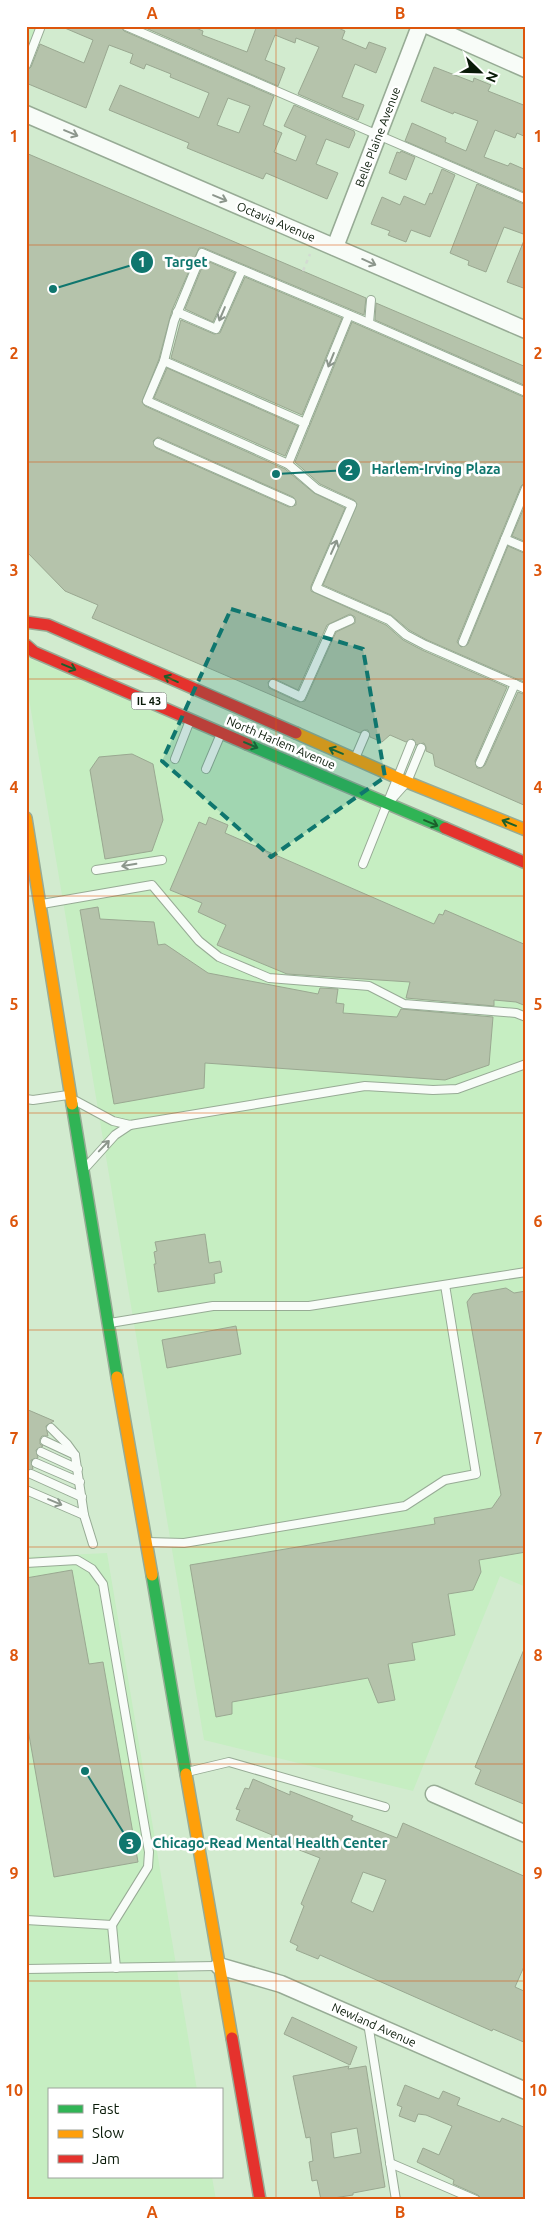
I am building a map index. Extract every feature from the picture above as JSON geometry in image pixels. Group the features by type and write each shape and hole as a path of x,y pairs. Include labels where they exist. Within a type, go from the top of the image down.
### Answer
{"main road":[{"name":"North Harlem Avenue","path":"26,622 48,625 402,780 526,830"},
{"name":"North Harlem Avenue","path":"26,645 34,652 526,863"},
{"path":"26,818 82,1172 260,2200"}],"street":[{"name":"Belle Plaine Avenue","path":"335,247 420,26"},
{"path":"429,26 526,69"},
{"name":"Octavia Avenue","path":"26,114 526,330"},
{"path":"434,1794 526,1834"},
{"name":"Newland Avenue","path":"220,1966 281,1984 526,2091"}],"lane":[{"path":"26,65 41,26"},
{"path":"126,26 526,199"},
{"path":"526,392 369,323 202,253 177,312 164,361 147,401 288,464 317,489 352,505 316,588 389,620 406,635 425,645 526,689"},
{"path":"177,312 216,329 242,270"},
{"path":"369,323 371,300"},
{"path":"288,464 349,315"},
{"path":"164,361 305,423"},
{"path":"158,443 291,502"},
{"path":"463,642 526,488"},
{"path":"505,539 526,548"},
{"path":"273,684 301,697 332,628 350,620"},
{"path":"480,763 514,684"},
{"path":"175,759 191,719"},
{"path":"206,769 222,732"},
{"path":"354,759 364,734"},
{"path":"402,780 411,744"},
{"path":"363,864 386,804 421,748"},
{"path":"96,870 162,860"},
{"path":"40,905 152,885 199,941 218,957 269,978 369,986 404,1004 516,1013 526,1017"},
{"path":"26,1099 70,1096 113,1121 130,1125 365,1086 433,1090 457,1089 526,1064"},
{"path":"82,1172 115,1135 130,1125"},
{"path":"108,1324 196,1307 309,1306 526,1272"},
{"path":"145,1542 184,1543 405,1506 445,1480 476,1474 445,1285"},
{"path":"51,1428 75,1455 84,1515 92,1544"},
{"path":"45,1441 75,1455"},
{"path":"41,1452 78,1469"},
{"path":"36,1463 80,1482"},
{"path":"31,1474 82,1497"},
{"path":"26,1490 84,1515"},
{"path":"26,1563 77,1560 92,1569 104,1584 149,1852 148,1867 112,1925 116,1968"},
{"path":"185,1772 229,1762 385,1807"},
{"path":"26,1920 112,1925"},
{"path":"26,1969 220,1966"},
{"path":"368,2023 396,2200"},
{"path":"390,2163 476,2200"}],"path":[{"path":"303,271 309,257"}],"highlighted area":[{"path":"231,609 363,649 385,777 271,857 162,761"}],"shaded area":[{"path":"26,26 39,26 26,58"},
{"path":"26,657 526,871 526,1587 500,1576 413,1791 204,1740 26,681"},
{"path":"107,1553 197,2088 48,2088 48,2178 212,2178 216,2200 26,2200 26,1557"}],"building":[{"path":"60,26 120,26 124,31 274,96 263,125 282,133 274,152 296,161 306,136 284,126 294,105 354,131 355,134 349,148 326,139 316,164 338,173 327,199 266,173 263,179 187,148 189,143 109,110 120,85 199,118 209,93 170,77 171,74 146,64 144,69 130,63 133,54 109,45 86,108 26,83 26,71 31,67 40,44 84,63 93,40","holes":["228,98 250,106 239,133 217,125"]},
{"path":"141,26 191,26 203,31 202,35 247,52 256,28 255,26 334,26 345,31 342,39 366,49 369,42 386,48 376,73 355,64 342,97 364,105 358,120 298,94 319,47 296,38 295,43 275,35 265,60 285,68 278,86"},
{"path":"434,67 473,82 474,78 491,85 488,91 526,106 526,137 517,133 515,138 495,130 484,157 508,166 510,163 526,170 526,193 405,141 412,123 446,138 445,142 466,151 478,121 454,112 453,114 421,101"},
{"path":"401,151 415,157 406,180 389,173 397,152 400,153"},
{"path":"26,153 366,298 364,315 204,248 199,248 172,310 159,359 142,402 145,406 285,469 314,493 345,508 311,586 311,591 386,625 403,640 422,650 507,687 475,761 477,768 485,765 518,692 526,695 526,806 435,766 433,754 426,751 424,743 416,745 413,739 406,742 390,735 382,742 370,737 368,730 360,733 92,618 98,605 65,591 26,551","holes":["158,437 293,497 296,505 289,507 156,448 153,441","350,614 355,617 355,623 336,632 305,701 299,702 269,688 268,682 273,678 298,690 327,625"]},
{"path":"442,169 455,175 430,237 411,230 406,242 388,235 390,231 371,224 382,197 400,205 404,196 425,205 430,193 432,194"},
{"path":"477,184 526,205 526,235 504,227 486,272 468,265 469,261 450,253"},
{"path":"526,238 526,289 507,282"},
{"path":"205,260 235,273 213,322 185,309"},
{"path":"245,277 342,318 302,415 171,358 181,320 214,334 220,333"},
{"path":"376,303 526,367 526,386 375,320"},
{"path":"352,322 526,398 526,482 521,486 457,642 461,647 468,644 508,546 526,554 526,683 427,640 409,630 391,615 323,585 357,504 354,500 320,484 295,462"},
{"path":"167,368 298,426 285,456 154,398"},
{"path":"526,503 526,542 512,536"},
{"path":"132,754 153,764 163,820 152,851 105,859 90,770 99,757"},
{"path":"209,817 228,825 225,833 434,924 439,914 443,915 445,910 526,945 526,1006 516,1002 494,1000 494,1006 406,998 410,982 287,974 217,945 226,925 198,912 202,903 170,890 199,822 206,825"},
{"path":"98,907 100,919 154,922 158,945 165,944 208,973 318,994 320,988 338,989 336,1003 344,1004 343,1013 397,1017 401,1009 493,1017 489,1065 445,1080 205,1063 204,1088 114,1104 80,910"},
{"path":"205,1234 209,1263 220,1261 222,1272 214,1274 215,1283 158,1292 154,1264 156,1264 154,1252 157,1251 155,1242"},
{"path":"506,1288 514,1293 526,1291 526,1552 479,1560 481,1572 473,1590 448,1594 455,1635 412,1643 415,1660 388,1664 395,1700 378,1703 368,1678 232,1702 232,1714 216,1717 190,1565 435,1524 434,1518 492,1508 501,1495 467,1302 473,1294"},
{"path":"236,1326 241,1354 167,1368 162,1340"},
{"path":"26,1409 54,1421 46,1426 48,1436 42,1436 40,1439 40,1444 43,1446 36,1450 38,1458 31,1460 33,1469 26,1471"},
{"path":"72,1570 89,1664 103,1662 138,1862 54,1877 26,1718 26,1578"},
{"path":"525,1647 526,1805 475,1784 481,1770 475,1767"},
{"path":"253,1779 290,1795 290,1791 353,1816 351,1820 397,1838 403,1823 526,1877 526,1962 515,1987 526,1992 526,2043 493,2029 492,2031 320,1955 318,1959 296,1950 298,1946 290,1942 304,1906 301,1904 320,1858 271,1839 272,1835 236,1820 240,1810 236,1809 245,1788 249,1789","holes":["363,1872 386,1880 373,1912 351,1902"]},
{"path":"292,2017 357,2047 350,2065 284,2034"},
{"path":"349,2066 348,2069 366,2066 385,2187 321,2200 317,2180 312,2181 309,2162 313,2161 310,2137 306,2138 293,2076","holes":["357,2128 361,2153 334,2158 331,2133"]},
{"path":"405,2085 439,2099 443,2091 460,2098 457,2105 500,2122 502,2118 526,2128 526,2200 482,2200 478,2195 453,2184 454,2180 417,2162 423,2148 439,2155 452,2126 426,2115 418,2114 415,2122 399,2116 402,2107 397,2105"}],"traffic: fast":[{"path":"247,744 445,828"},
{"path":"72,1104 117,1377"},
{"path":"152,1575 186,1774"}],"traffic: slow":[{"path":"296,733 407,782 526,830"},
{"path":"26,818 72,1104"},
{"path":"117,1377 152,1575"},
{"path":"186,1774 232,2038"}],"traffic: jam":[{"path":"26,622 48,625 296,733"},
{"path":"26,645 34,652 247,744"},
{"path":"445,828 526,863"},
{"path":"232,2038 260,2200"}],"place":[{"name":"Target","path":"53,289"},
{"name":"Harlem-Irving Plaza","path":"276,474"},
{"name":"Chicago-Read Mental Health Center","path":"85,1771"}]}
